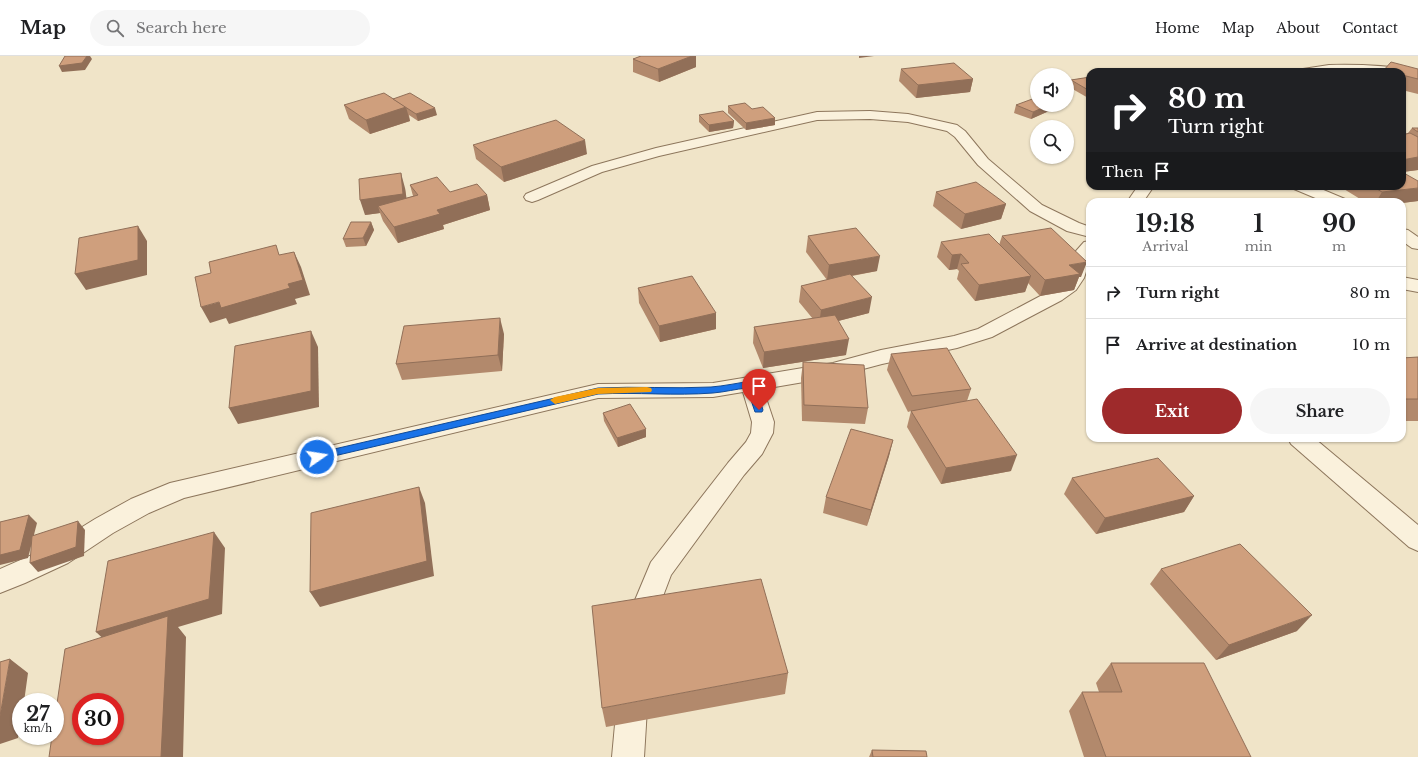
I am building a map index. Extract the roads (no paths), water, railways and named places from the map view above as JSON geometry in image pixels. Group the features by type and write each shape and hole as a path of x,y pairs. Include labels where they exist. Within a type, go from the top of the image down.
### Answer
{"street":[{"path":"1406,73 1418,74"},
{"path":"532,196 597,169 656,152 817,116 849,114 908,118 952,128 960,134 983,162 1036,208 1073,227 1086,242"},
{"path":"1310,190 1329,198"},
{"path":"1406,236 1418,244"},
{"path":"0,581 59,555 104,526 140,506 179,490 598,391 713,390 833,370 881,357 956,342 985,333 1055,296 1069,286 1075,278 1078,265 1086,251"},
{"path":"1406,284 1418,286"},
{"path":"628,757 637,628 660,570 736,469 754,448 762,433 763,422 751,384"},
{"path":"1304,442 1418,540"}]}
